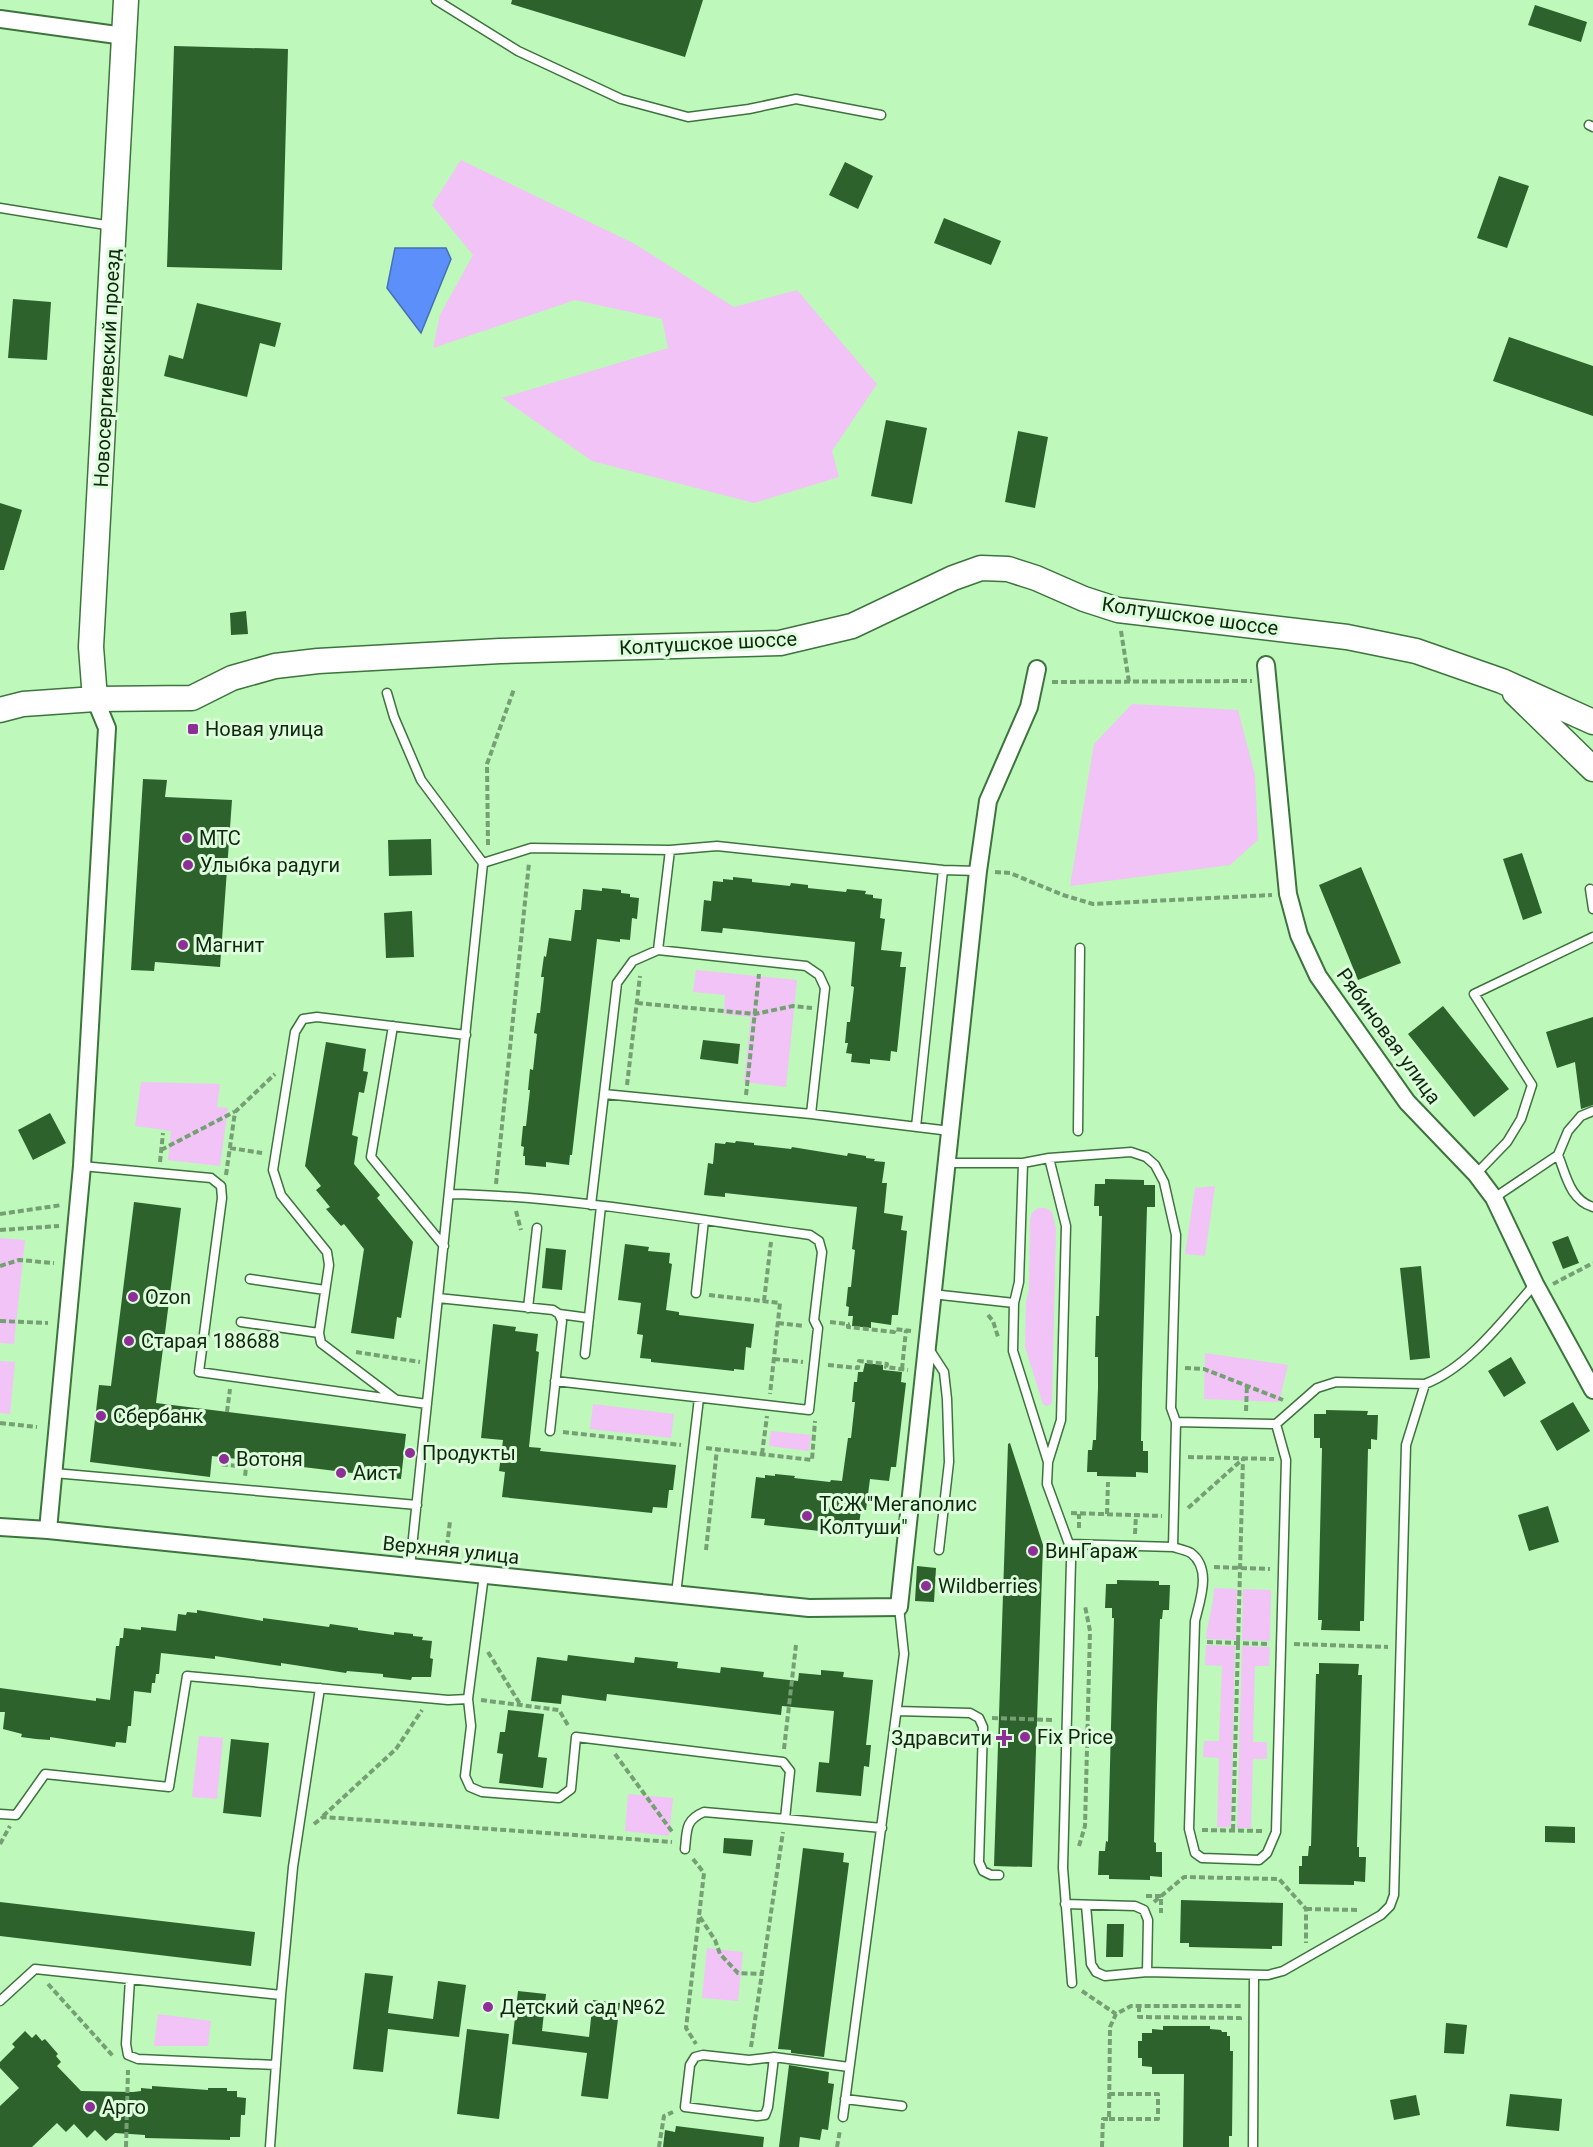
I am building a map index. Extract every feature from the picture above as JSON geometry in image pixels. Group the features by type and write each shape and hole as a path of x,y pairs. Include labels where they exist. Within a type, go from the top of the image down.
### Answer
{"main road":[{"name":"Новосергиевский проезд","path":"95,699 91,646 126,0"},
{"name":"Колтушское шоссе","path":"0,710 23,704 95,699 192,698 232,678 275,666 318,661 500,651 780,643 852,626 936,585 981,568 1008,569 1036,578 1084,600 1118,610 1347,637 1416,651 1502,681 1593,722"},
{"name":"Колтушское шоссе","path":"1502,681 1593,769"}],"street":[{"path":"0,20 124,36"},
{"name":"Рябиновая улица","path":"1266,673 1288,894 1299,935 1318,976 1407,1102 1476,1173 1494,1198 1537,1288 1593,1390"},
{"path":"898,1607 978,872 988,801 1029,707 1035,676"},
{"path":"48,1530 82,1166 107,728 95,699"},
{"name":"Верхняя улица","path":"0,1527 809,1608 898,1607"}],"lane":[{"path":"436,0 518,51 621,99 688,117 749,109 796,99 881,115"},
{"path":"0,208 115,226"},
{"path":"387,693 394,717 421,780 483,863 410,1567"},
{"path":"483,863 531,848 670,850 717,846 978,872"},
{"path":"658,950 670,850"},
{"path":"916,1127 943,870"},
{"path":"1590,889 1593,909"},
{"path":"1476,1173 1511,1134 1521,1119 1532,1085 1474,994 1593,937"},
{"path":"1078,1131 1080,948"},
{"path":"585,1354 604,1094 617,982 633,961 658,950 806,966 819,975 825,988 811,1114"},
{"path":"395,1400 321,1342 319,1333 329,1265 327,1252 281,1195 273,1170 295,1032 303,1019 317,1017 466,1035"},
{"path":"393,1026 371,1157 444,1246"},
{"path":"604,1094 811,1114 950,1131"},
{"path":"1494,1198 1558,1155 1568,1131 1581,1116 1593,1111"},
{"path":"946,1163 1023,1163 1049,1158 1131,1152 1146,1157 1155,1165 1164,1182 1176,1235 1171,1408 1176,1422 1173,1547"},
{"path":"1558,1155 1574,1196 1583,1204 1593,1207"},
{"path":"1049,1158 1066,1226 1061,1420 1048,1462 1047,1484 1069,1544 1071,1561 1063,1868 1072,1983"},
{"path":"1023,1163 1019,1282 1014,1303 1013,1351 1048,1462"},
{"path":"82,1166 211,1178 221,1186 222,1198 199,1372 428,1404"},
{"path":"449,1194 495,1195 596,1205 810,1235 819,1241 822,1252 814,1320 818,1328 809,1410 555,1381"},
{"path":"696,1293 704,1221"},
{"path":"528,1308 537,1228"},
{"path":"250,1279 325,1290"},
{"path":"1176,1422 1276,1424 1317,1388 1336,1382 1425,1384 1459,1364 1537,1288"},
{"path":"932,1294 1014,1303"},
{"path":"438,1298 553,1310 560,1314 589,1318"},
{"path":"550,1431 562,1322 560,1314"},
{"path":"241,1322 319,1333"},
{"path":"927,1347 944,1372 947,1399 949,1462 939,1550"},
{"path":"1086,1905 1091,1964 1096,1972 1105,1976 1147,1972 1268,1976 1283,1971 1371,1921 1390,1906 1394,1895 1406,1445 1425,1384"},
{"path":"676,1594 699,1398"},
{"path":"1069,1544 1173,1547 1190,1552 1198,1559 1201,1567 1202,1592 1195,1621 1189,1829 1195,1853 1202,1858 1259,1860 1267,1853 1276,1832 1286,1460 1276,1424"},
{"path":"54,1473 417,1505"},
{"path":"484,1575 468,1699 471,1726 465,1776 470,1787 483,1792 559,1798 571,1789 576,1737 783,1762 790,1771 785,1819"},
{"path":"843,2117 904,1653 898,1607"},
{"path":"0,1814 16,1815 45,1774 169,1787 187,1676 448,1700 468,1699"},
{"path":"270,2147 281,1995 299,1830 320,1688"},
{"path":"897,1711 970,1713 979,1718 983,1727 979,1862 983,1871 991,1875 999,1875"},
{"path":"683,1846 688,1826 694,1816 704,1812 882,1828"},
{"path":"1065,1904 1135,1906 1144,1910 1148,1920 1147,1972"},
{"path":"0,2001 35,1969 281,1995"},
{"path":"1253,2147 1254,1975"},
{"path":"130,1979 126,2044 128,2055 138,2059 276,2065"},
{"path":"774,2058 768,2108 765,2115 685,2107 690,2065 695,2057 703,2055 749,2060 774,2058 849,2067"},
{"path":"845,2099 902,2106"}],"path":[{"path":"1118,610 1129,682"},
{"path":"1035,676 1129,682 1266,673"},
{"path":"483,863 488,846 488,764 514,689"},
{"path":"495,1195 531,848"},
{"path":"978,872 1010,873 1063,895 1093,904 1288,894"},
{"path":"626,1096 642,957"},
{"path":"745,1107 761,961"},
{"path":"637,1003 755,1014 793,1006 823,1009"},
{"path":"161,1150 235,1112 290,1059"},
{"path":"221,1186 227,1172 235,1112"},
{"path":"159,1173 163,1133"},
{"path":"230,1149 275,1154"},
{"path":"0,1214 79,1203"},
{"path":"0,1230 77,1224"},
{"path":"764,1301 773,1230"},
{"path":"0,1266 19,1260 54,1263"},
{"path":"1537,1288 1593,1263"},
{"path":"696,1293 780,1303 762,1454"},
{"path":"981,1312 993,1321 1000,1344"},
{"path":"814,1320 848,1324 848,1327 918,1332"},
{"path":"0,1321 48,1323"},
{"path":"778,1323 795,1325"},
{"path":"902,1369 906,1330"},
{"path":"329,1348 432,1364"},
{"path":"774,1359 858,1368 859,1361 914,1370"},
{"path":"1204,1369 1280,1398"},
{"path":"227,1412 231,1376"},
{"path":"1246,1411 1247,1385"},
{"path":"0,1424 37,1427"},
{"path":"706,1550 717,1449"},
{"path":"221,1457 220,1464 246,1467 243,1490"},
{"path":"1195,1458 1270,1459"},
{"path":"1194,1503 1243,1459"},
{"path":"1233,1830 1243,1459"},
{"path":"1107,1514 1108,1482"},
{"path":"1058,1513 1165,1516 1163,1523"},
{"path":"1136,1515 1135,1534 1144,1534"},
{"path":"445,1564 450,1521"},
{"path":"1201,1567 1282,1569"},
{"path":"1077,1852 1085,1826 1090,1654 1090,1631 1084,1600"},
{"path":"477,1633 520,1705"},
{"path":"783,1762 796,1645"},
{"path":"468,1699 559,1710 576,1737"},
{"path":"299,1830 307,1831 396,1749 418,1716"},
{"path":"979,1718 1067,1720"},
{"path":"604,1740 704,1873 686,2028 703,2055"},
{"path":"323,1817 683,1846"},
{"path":"749,2060 785,1819"},
{"path":"1189,1829 1276,1832"},
{"path":"1138,1895 1161,1896 1184,1876 1279,1879 1306,1909 1306,1943"},
{"path":"1160,1916 1161,1896"},
{"path":"1306,1909 1314,1909"},
{"path":"699,1916 715,1940 720,1954 738,1972 762,1974"},
{"path":"35,1969 128,2072"},
{"path":"1072,1983 1116,2014"},
{"path":"1109,2119 1110,2026 1116,2014 1131,2006 1254,2006"},
{"path":"1139,2006 1139,2017 1240,2018 1240,2028"},
{"path":"126,2147 128,2055"},
{"path":"1102,2147 1102,2119 1158,2119 1158,2094 1109,2094"},
{"path":"659,2147 664,2116 685,2107"}],"shaded area":[{"path":"461,160 635,244 734,307 797,290 877,384 832,451 839,477 754,503 592,461 502,398 668,348 662,319 575,300 433,348 440,315 473,255 432,205"},
{"path":"1132,704 1238,710 1255,775 1258,840 1230,865 1070,886 1094,744"},
{"path":"696,970 797,980 786,1087 744,1082 751,1017 724,1014 725,995 693,992"},
{"path":"141,1082 220,1084 217,1107 228,1108 220,1166 168,1160 171,1131 135,1126"},
{"path":"1215,1186 1205,1256 1185,1254 1195,1188"},
{"path":"1038,1208 1046,1208 1052,1212 1056,1228 1052,1402 1046,1406 1043,1404 1025,1347 1030,1220 1032,1213"},
{"path":"0,1238 25,1240 14,1344 0,1343"},
{"path":"1205,1353 1288,1365 1279,1402 1204,1399"},
{"path":"0,1361 15,1362 10,1414 0,1413"},
{"path":"593,1404 674,1414 671,1438 590,1429"},
{"path":"771,1431 811,1435 809,1451 769,1446"},
{"path":"1214,1588 1237,1589 1236,1640 1206,1639"},
{"path":"1243,1589 1271,1590 1270,1641 1242,1640"},
{"path":"1206,1645 1235,1646 1231,1827 1217,1827 1219,1758 1203,1757 1204,1741 1219,1741 1222,1666 1205,1665"},
{"path":"1242,1646 1270,1647 1269,1666 1255,1666 1253,1742 1267,1742 1267,1759 1253,1759 1251,1828 1237,1828"},
{"path":"199,1736 223,1738 217,1799 192,1797"},
{"path":"628,1794 673,1798 669,1836 625,1831"},
{"path":"707,1948 743,1952 738,2001 702,1998"},
{"path":"158,2014 211,2021 208,2046 154,2046"}],"water":[{"path":"395,248 446,248 451,259 421,333 387,288"}],"building":[{"path":"512,0 703,0 685,57 511,4"},
{"path":"1535,5 1587,22 1581,42 1528,25"},
{"path":"174,46 288,49 282,270 167,267"},
{"path":"845,162 873,176 858,209 829,195"},
{"path":"1499,176 1529,186 1507,248 1477,238"},
{"path":"944,218 1001,241 991,265 934,243"},
{"path":"13,299 51,302 47,360 8,358"},
{"path":"197,303 281,323 275,347 260,343 247,397 164,376 169,355 183,359"},
{"path":"1509,337 1593,366 1593,416 1493,381"},
{"path":"886,420 927,428 912,504 871,496"},
{"path":"1018,431 1048,437 1035,508 1005,502"},
{"path":"0,503 22,510 4,570 0,570"},
{"path":"246,611 248,634 231,635 230,613"},
{"path":"143,779 167,780 165,797 232,800 220,967 155,962 154,971 131,970"},
{"path":"431,839 432,875 389,876 388,840"},
{"path":"1522,853 1542,913 1523,920 1503,859"},
{"path":"1361,867 1401,963 1358,980 1319,885"},
{"path":"733,877 752,879 752,882 790,886 791,883 808,885 808,888 846,892 847,889 866,891 865,894 873,895 873,898 882,899 880,918 885,919 881,950 902,952 900,967 906,967 897,1052 891,1051 890,1061 870,1059 870,1064 851,1062 852,1054 846,1053 847,1022 850,1022 854,987 851,986 855,942 723,928 722,933 701,931 704,900 711,901 713,881 733,880"},
{"path":"602,888 621,890 621,893 630,894 630,897 639,898 637,919 632,918 630,940 620,939 620,942 597,939 572,1155 570,1155 569,1165 546,1162 546,1167 525,1165 524,1147 521,1146 523,1126 526,1126 530,1069 533,1070 537,1034 534,1033 537,1013 540,1013 544,977 541,977 549,938 571,941 575,910 581,910 583,889 602,891"},
{"path":"412,911 414,957 386,958 384,913"},
{"path":"1443,1006 1509,1089 1474,1117 1408,1034"},
{"path":"1593,1017 1593,1105 1581,1109 1575,1062 1557,1068 1546,1032"},
{"path":"703,1040 740,1044 738,1064 700,1059"},
{"path":"326,1042 366,1049 363,1071 368,1072 364,1093 359,1092 352,1135 358,1137 354,1164 380,1195 377,1198 413,1242 401,1318 397,1317 394,1339 351,1333 364,1249 344,1224 341,1226 326,1209 330,1207 316,1190 321,1186 305,1166"},
{"path":"50,1113 66,1143 33,1160 18,1130"},
{"path":"736,1141 847,1156 848,1153 885,1162 882,1183 887,1183 884,1213 903,1216 901,1230 907,1231 898,1315 892,1315 891,1325 871,1322 871,1328 852,1326 853,1316 848,1316 849,1307 846,1306 848,1287 851,1287 855,1250 852,1249 857,1207 725,1193 725,1197 704,1195 708,1163 713,1164 715,1143 725,1144"},
{"path":"1105,1179 1144,1180 1144,1185 1155,1185 1155,1207 1147,1207 1142,1384 1141,1441 1143,1441 1143,1451 1148,1451 1148,1473 1136,1472 1136,1477 1097,1476 1097,1472 1087,1472 1088,1450 1092,1450 1093,1440 1096,1440 1098,1388 1098,1357 1095,1357 1096,1316 1099,1316 1102,1216 1099,1216 1099,1206 1094,1206 1095,1184 1105,1184"},
{"path":"134,1202 181,1208 156,1403 406,1434 401,1479 212,1456 210,1477 90,1462 99,1385 111,1386"},
{"path":"1568,1236 1579,1263 1563,1269 1552,1242"},
{"path":"625,1244 649,1247 648,1251 670,1253 669,1263 672,1264 666,1310 679,1312 679,1315 754,1324 751,1348 746,1347 744,1370 734,1369 734,1371 651,1362 651,1359 640,1358 643,1335 637,1334 641,1303 618,1300"},
{"path":"546,1248 566,1250 562,1290 542,1288"},
{"path":"1421,1266 1430,1358 1410,1360 1400,1268"},
{"path":"493,1324 516,1327 515,1331 538,1334 536,1351 539,1352 529,1447 541,1448 540,1451 676,1465 673,1490 669,1490 667,1508 653,1507 652,1513 502,1497 505,1472 499,1471 503,1440 481,1438"},
{"path":"1511,1357 1526,1383 1504,1397 1488,1371"},
{"path":"865,1363 883,1365 883,1370 902,1372 901,1382 906,1383 896,1467 891,1467 889,1481 870,1479 866,1510 861,1510 858,1532 848,1531 848,1534 764,1525 765,1519 751,1518 756,1477 765,1478 765,1475 775,1476 775,1474 830,1482 831,1480 842,1481 848,1438 851,1438 855,1402 852,1402 854,1382 857,1382 858,1372 863,1372"},
{"path":"1573,1402 1590,1431 1557,1451 1540,1421"},
{"path":"1326,1410 1368,1411 1367,1415 1378,1415 1377,1440 1371,1439 1371,1449 1368,1449 1364,1621 1360,1621 1360,1631 1321,1630 1322,1620 1318,1620 1322,1448 1320,1448 1320,1438 1314,1438 1314,1414 1326,1414"},
{"path":"1010,1443 1043,1545 1032,1867 994,1866 1008,1444"},
{"path":"1548,1506 1559,1542 1529,1551 1518,1515"},
{"path":"917,1566 936,1568 934,1602 915,1601"},
{"path":"1117,1580 1159,1581 1159,1585 1170,1585 1169,1610 1163,1610 1162,1619 1160,1619 1157,1705 1154,1842 1156,1852 1162,1852 1162,1877 1150,1876 1150,1880 1109,1879 1109,1875 1098,1875 1099,1851 1105,1851 1106,1841 1108,1842 1114,1618 1112,1618 1112,1608 1105,1608 1106,1584 1117,1584"},
{"path":"197,1610 263,1621 263,1618 329,1627 330,1624 394,1635 394,1632 413,1634 413,1636 423,1637 422,1640 432,1641 431,1677 412,1677 411,1680 383,1677 383,1674 347,1671 346,1673 281,1663 281,1666 215,1656 215,1659 161,1653 159,1674 156,1674 155,1683 152,1683 151,1693 134,1691 131,1726 128,1726 126,1743 116,1742 115,1747 50,1737 50,1740 36,1739 21,1737 22,1734 3,1729 5,1712 0,1712 0,1688 96,1701 96,1698 110,1700 116,1646 119,1646 120,1638 123,1638 124,1628 141,1630 141,1627 176,1631 178,1614 197,1613"},
{"path":"568,1655 634,1663 635,1657 678,1662 677,1668 720,1673 721,1667 764,1672 763,1677 798,1681 799,1673 821,1675 821,1670 844,1672 843,1677 873,1680 866,1745 871,1745 869,1767 864,1766 861,1796 816,1792 819,1762 829,1763 834,1711 782,1706 781,1715 607,1694 606,1701 562,1695 561,1704 531,1701 537,1657 567,1661"},
{"path":"1319,1663 1359,1664 1358,1675 1362,1675 1357,1847 1359,1847 1359,1857 1366,1857 1365,1882 1354,1881 1354,1885 1299,1884 1299,1866 1302,1866 1302,1856 1308,1856 1309,1846 1311,1846 1316,1674 1319,1674"},
{"path":"508,1710 544,1714 538,1757 547,1758 543,1788 499,1783 503,1754 497,1753 500,1732 505,1732"},
{"path":"231,1739 269,1743 261,1817 223,1813"},
{"path":"1545,1826 1575,1827 1575,1843 1545,1842"},
{"path":"724,1838 753,1840 751,1856 723,1853"},
{"path":"803,1848 844,1853 843,1862 849,1863 824,2057 778,2049"},
{"path":"1181,1900 1283,1903 1282,1946 1272,1946 1272,1949 1189,1947 1189,1943 1180,1943"},
{"path":"0,1902 255,1932 251,1966 0,1936"},
{"path":"1107,1924 1124,1924 1123,1957 1106,1957"},
{"path":"365,1973 393,1976 388,2013 433,2019 438,1981 466,1985 459,2037 388,2029 383,2072 353,2069"},
{"path":"518,1991 546,1994 542,2031 589,2037 593,2000 620,2003 608,2099 581,2096 587,2053 512,2044"},
{"path":"1446,2023 1467,2025 1464,2054 1444,2053"},
{"path":"1163,2026 1210,2026 1210,2029 1227,2032 1227,2036 1230,2036 1230,2051 1233,2051 1232,2136 1229,2136 1229,2147 1183,2147 1184,2074 1152,2074 1152,2067 1142,2066 1142,2058 1138,2058 1138,2041 1142,2041 1142,2033 1152,2033 1152,2029 1163,2030"},
{"path":"467,2029 509,2034 499,2119 457,2114"},
{"path":"25,2031 32,2038 36,2034 42,2041 45,2039 58,2054 56,2056 61,2062 57,2066 81,2091 133,2092 141,2091 141,2088 152,2089 152,2086 208,2090 208,2088 227,2088 227,2091 237,2091 237,2097 246,2098 245,2115 241,2115 240,2137 230,2137 230,2140 145,2138 145,2135 115,2133 106,2141 95,2130 87,2138 74,2124 66,2132 57,2123 32,2147 0,2147 0,2106 19,2088 0,2068 0,2062 15,2047 12,2044"},
{"path":"789,2065 829,2072 828,2083 834,2084 828,2130 822,2129 820,2140 800,2137 799,2147 779,2147"},
{"path":"1510,2094 1562,2099 1559,2131 1506,2126"},
{"path":"1416,2095 1420,2115 1394,2120 1390,2100"},
{"path":"676,2126 764,2137 763,2147 663,2147 665,2130 675,2132"}],"place":[{"name":"Новая улица","path":"193,729"},
{"name":"МТС","path":"187,838"},
{"name":"Улыбка радуги","path":"188,865"},
{"name":"Магнит","path":"183,945"},
{"name":"Ozon","path":"133,1297"},
{"name":"Старая 188688","path":"129,1341"},
{"name":"Сбербанк","path":"101,1416"},
{"name":"Продукты","path":"410,1453"},
{"name":"Вотоня","path":"224,1459"},
{"name":"Аист","path":"341,1473"},
{"name":"ТСЖ \"Мегаполис Колтуши\"","path":"807,1516"},
{"name":"ВинГараж","path":"1033,1551"},
{"name":"Wildberries","path":"926,1586"},
{"name":"Fix Price","path":"1025,1737"},
{"name":"Здравсити","path":"1004,1738"},
{"name":"Детский сад №62","path":"488,2007"},
{"name":"Арго","path":"90,2107"}]}
